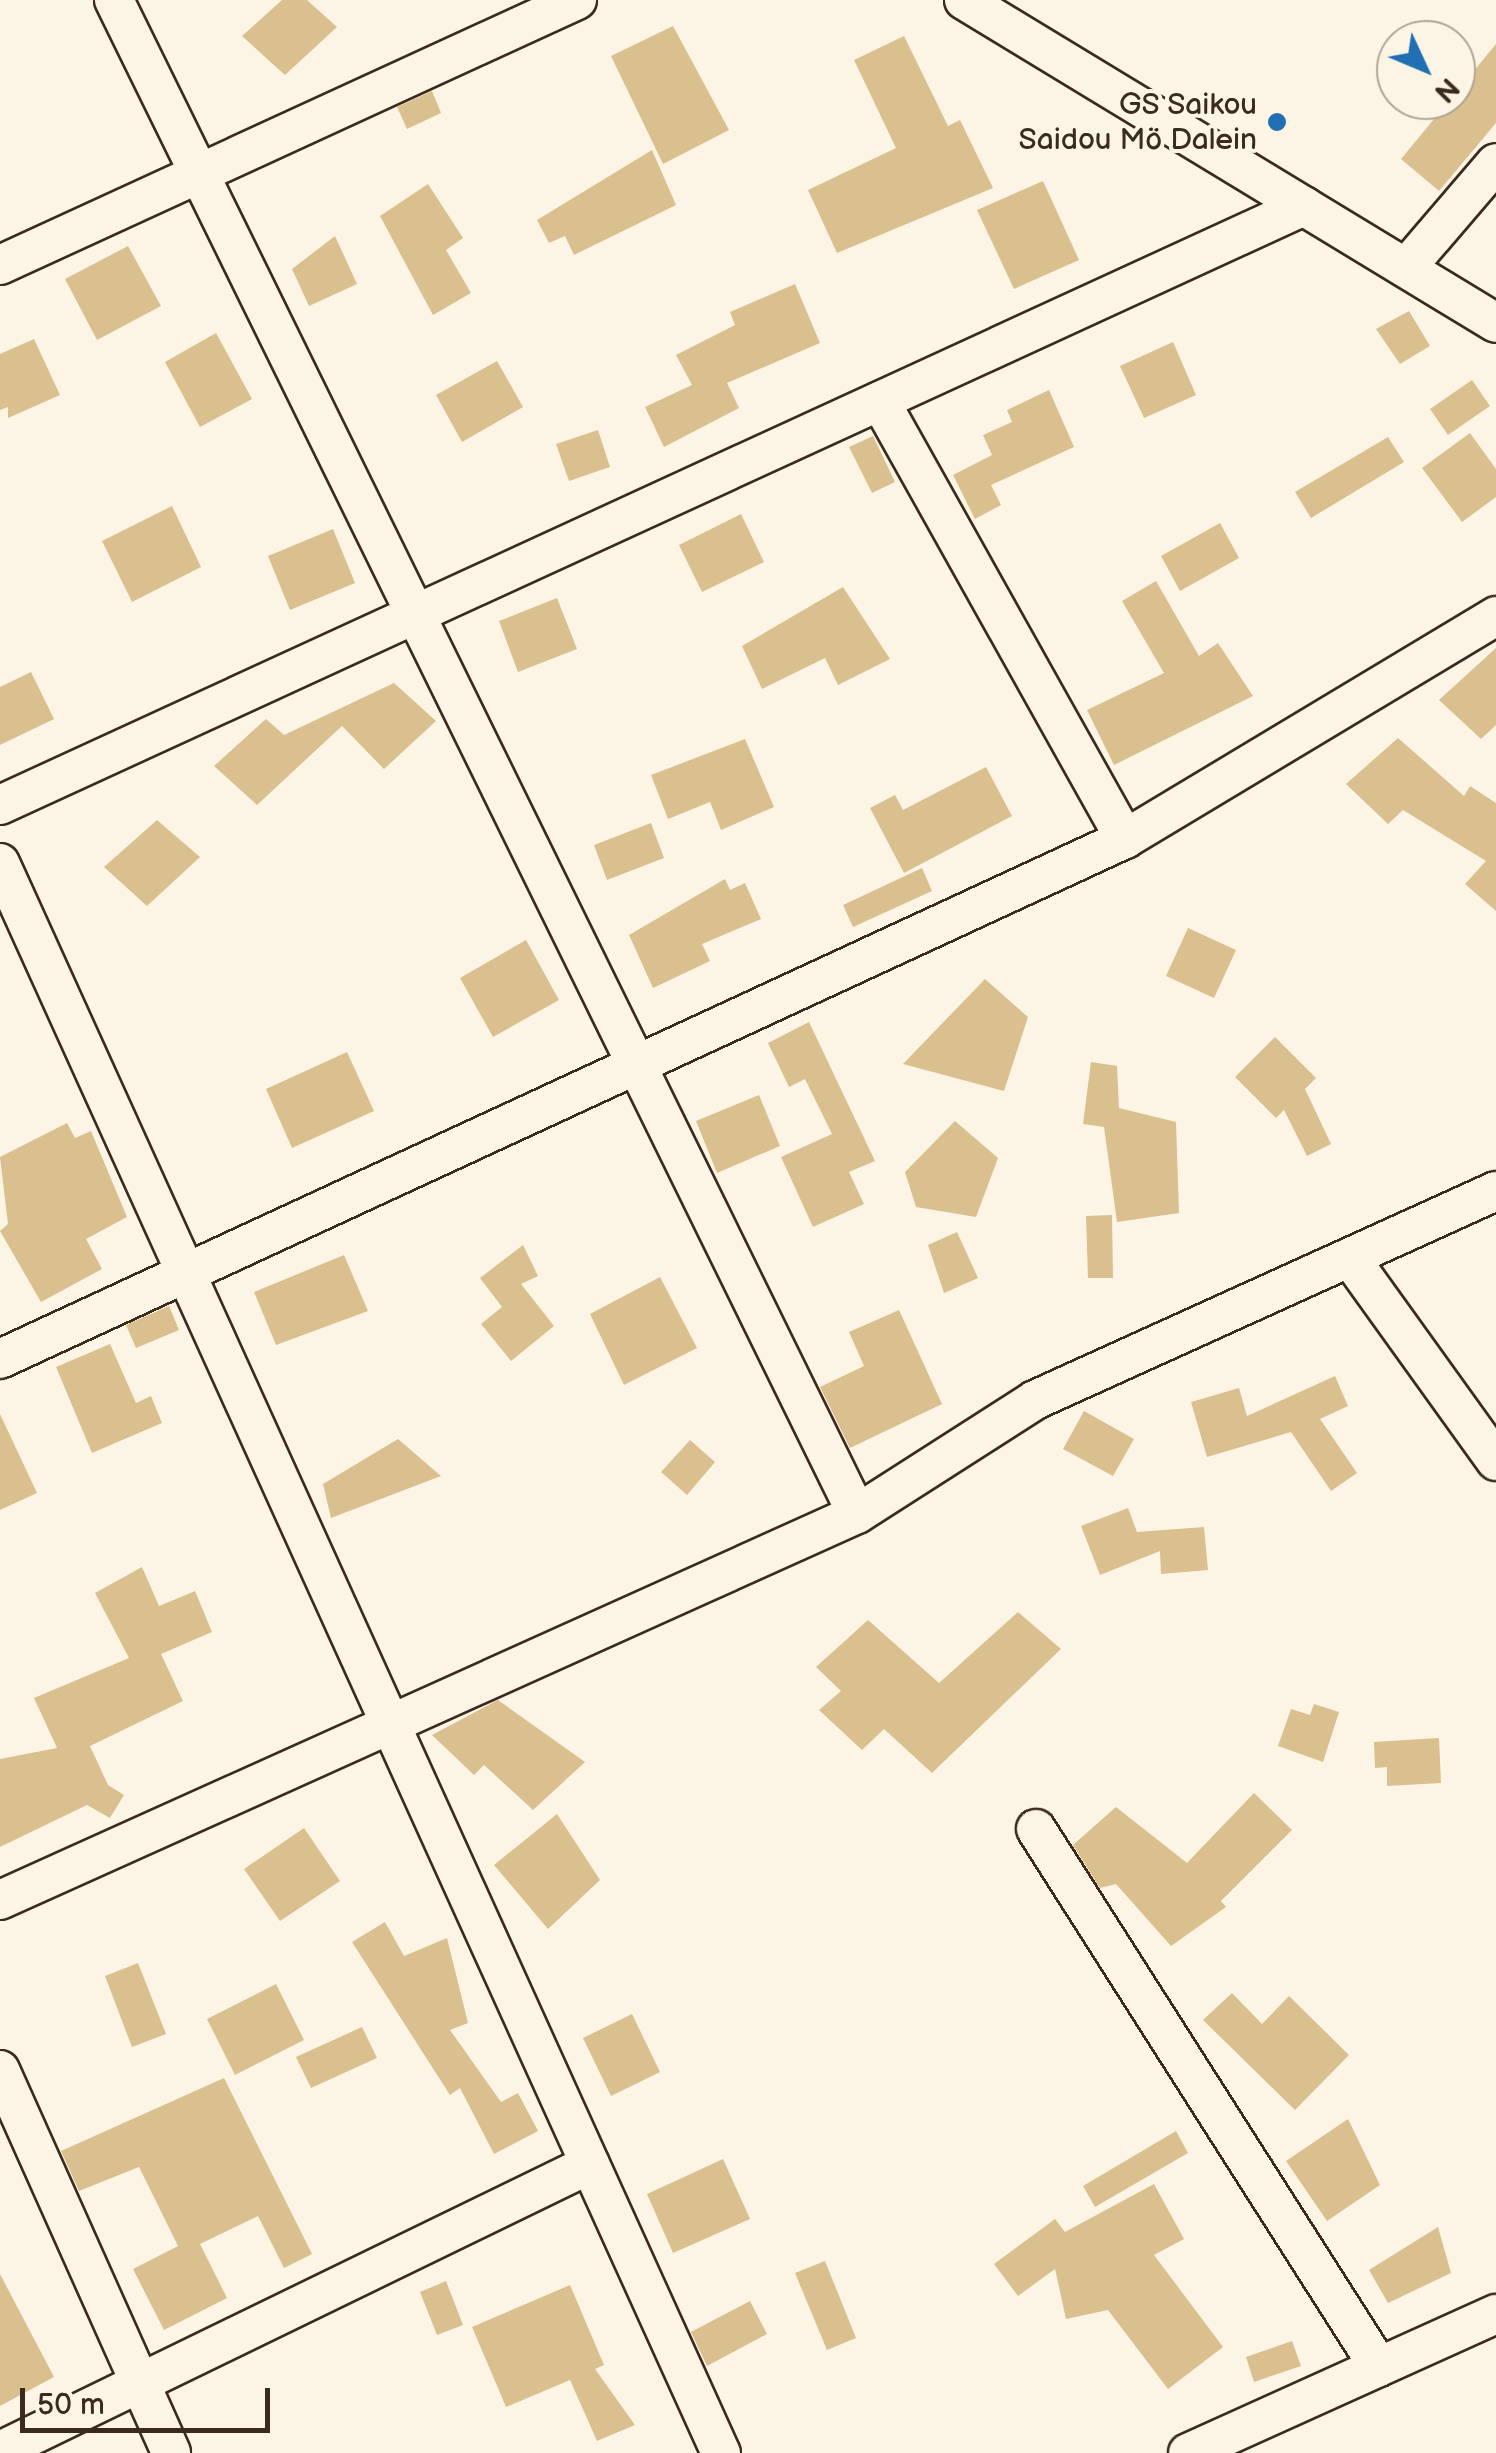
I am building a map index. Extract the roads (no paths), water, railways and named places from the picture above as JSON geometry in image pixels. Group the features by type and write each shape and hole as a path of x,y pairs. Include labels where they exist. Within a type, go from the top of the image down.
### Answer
{"street":[{"path":"114,0 857,1514"},
{"path":"0,265 577,0"},
{"path":"964,0 1496,323"},
{"path":"1406,268 1496,163"},
{"path":"0,805 1304,206"},
{"path":"880,401 1125,839"},
{"path":"0,1360 639,1070 1125,839 1496,616"},
{"path":"0,862 721,2453"},
{"path":"0,1900 857,1514 1036,1400 1353,1262 1496,1192"},
{"path":"1353,1262 1496,1461"},
{"path":"1036,1829 1378,2367"},
{"path":"0,2070 171,2453"},
{"path":"0,2450 590,2164"},
{"path":"1188,2453 1496,2314"}],"place":[{"name":"GS Saikou Saidou Mö Dalein","path":"1277,122"}]}
